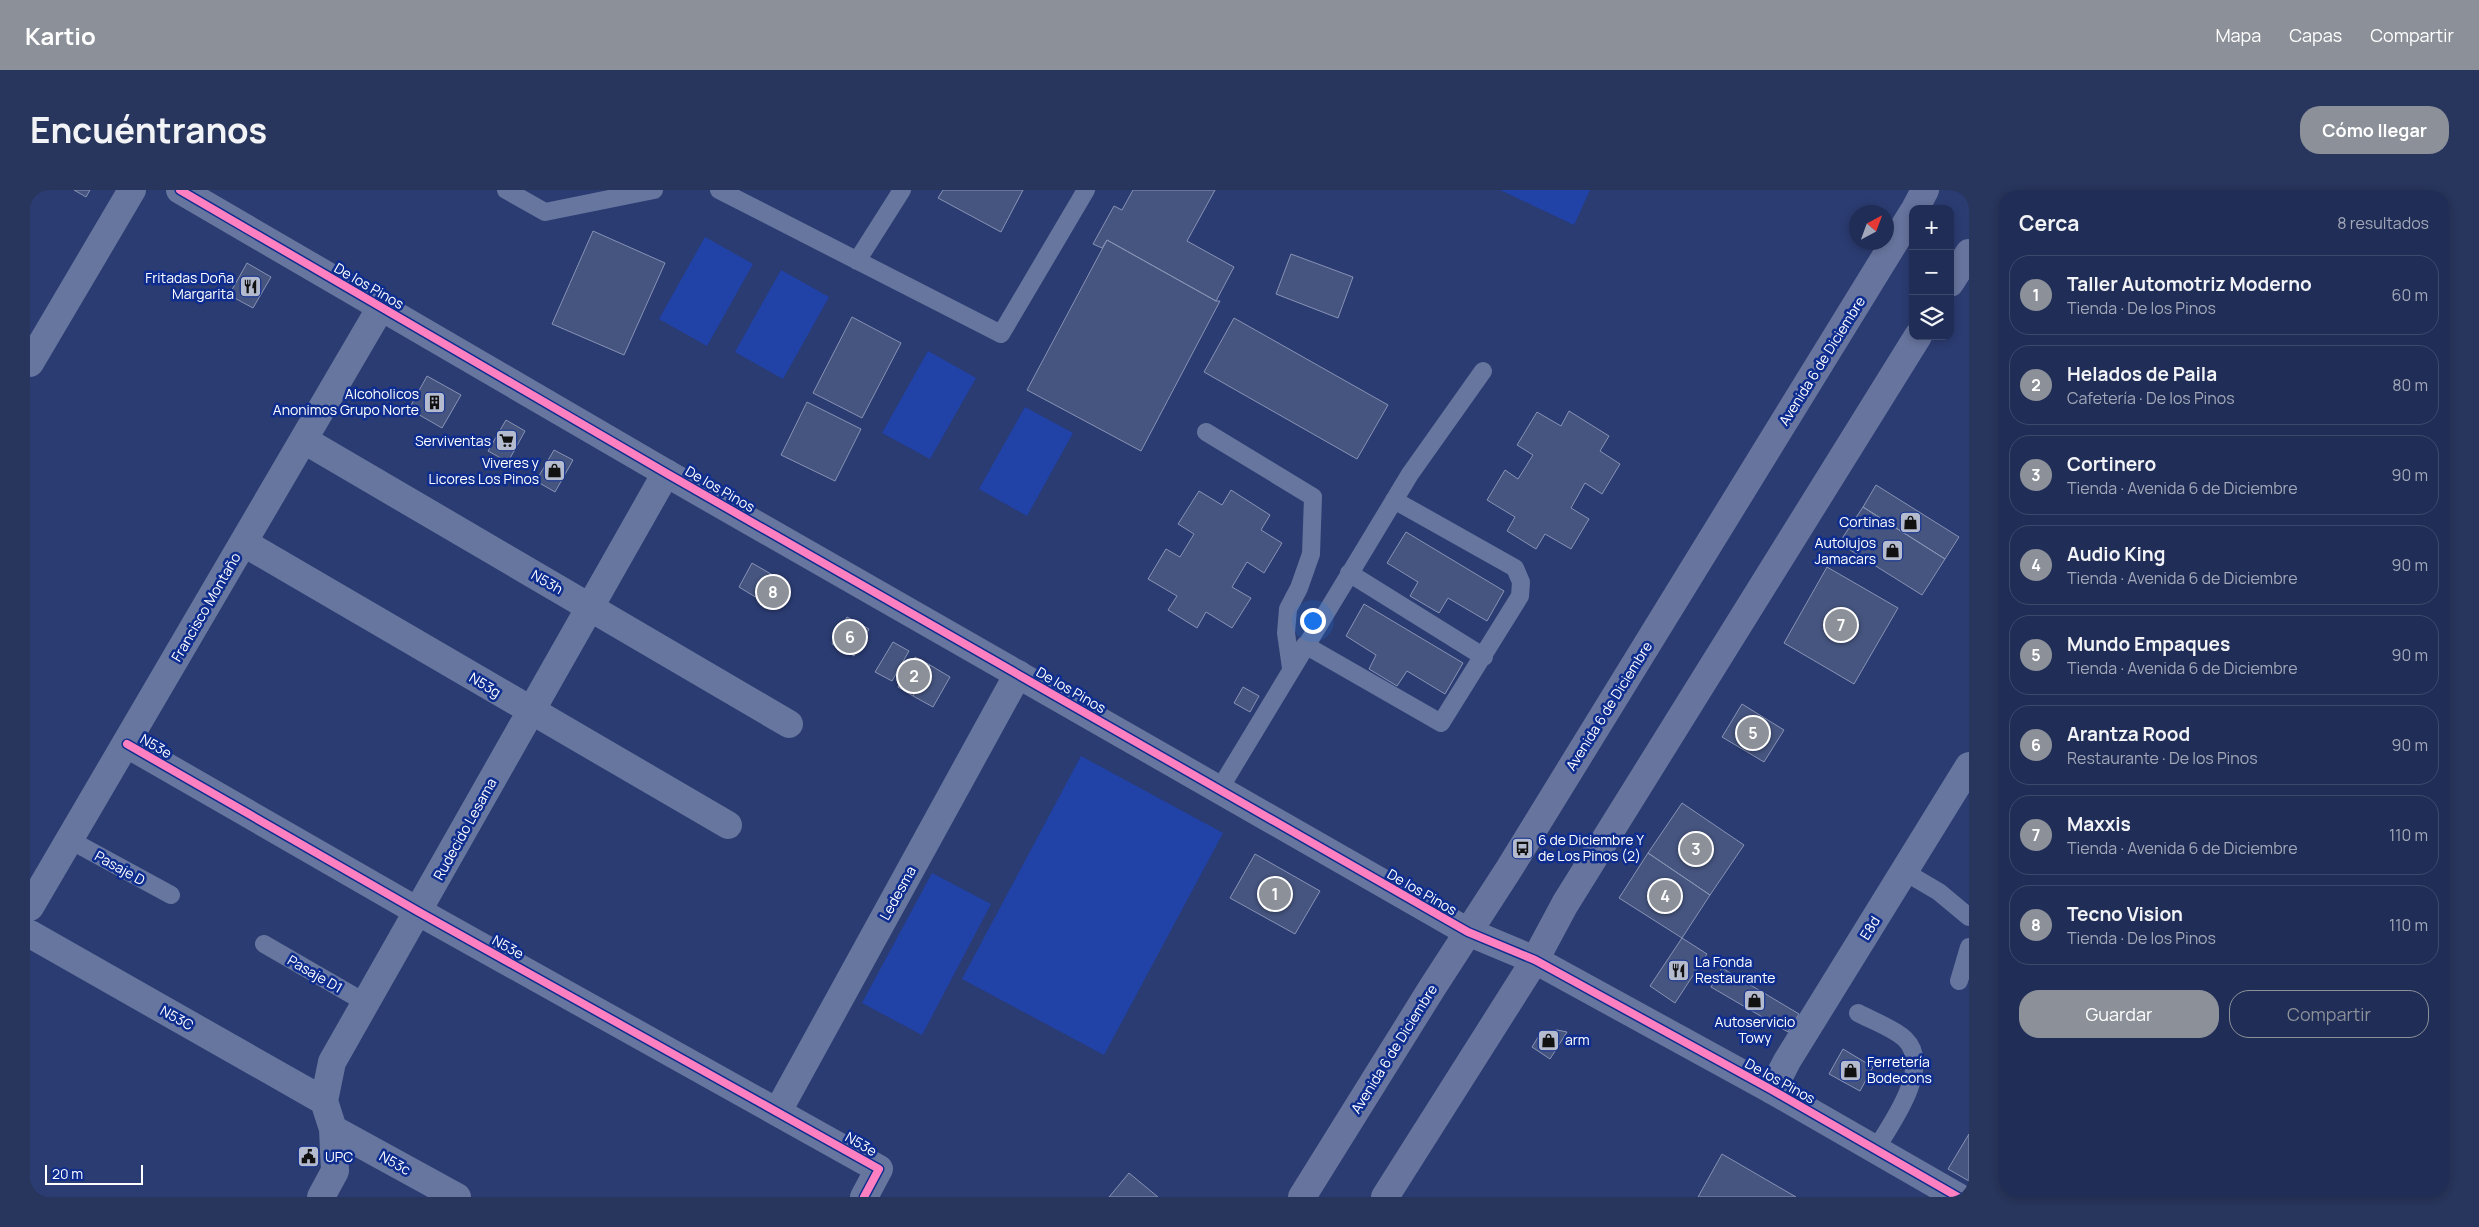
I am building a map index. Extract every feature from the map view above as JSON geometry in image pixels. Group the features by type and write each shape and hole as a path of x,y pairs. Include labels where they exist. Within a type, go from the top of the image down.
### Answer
{"main road":[{"name":"Avenida 6 de Diciembre","path":"1917,205 1925,190"},
{"name":"Avenida 6 de Diciembre","path":"1302,1197 1509,869 1909,218"},
{"path":"1954,277 1969,253"},
{"path":"1385,1197 1535,960 1565,904 1916,340"}],"street":[{"path":"30,363 132,190"},
{"name":"De los Pinos","path":"180,190 666,473 1468,932 1535,960 1772,1090 1958,1197"},
{"name":"Francisco Montaño","path":"30,907 381,307"},
{"name":"N53h","path":"304,440 789,724"},
{"name":"Rudecido Lesama","path":"321,1197 335,1171 333,1129 324,1101 332,1062 419,912 666,473"},
{"name":"N53g","path":"244,543 531,712 728,825"},
{"name":"Ledesma","path":"778,1111 1018,674"},
{"name":"N53e","path":"127,744 419,912 879,1169 864,1197"},
{"name":"E8d","path":"1772,1090 1787,1061 1969,766"},
{"name":"N53C","path":"30,934 324,1101"},
{"name":"N53c","path":"333,1129 457,1197"}],"lane":[{"path":"506,190 545,212 654,190"},
{"path":"719,190 1001,334 1086,190"},
{"path":"858,261 902,190"},
{"path":"1219,790 1394,500 1483,371"},
{"path":"1206,432 1313,496 1311,554 1299,588 1288,609 1286,633 1291,668"},
{"path":"1305,646 1441,723 1484,657 1520,596 1521,582 1515,568 1394,500"},
{"path":"1349,573 1484,657"},
{"name":"Pasaje D","path":"70,840 171,895"},
{"path":"1905,872 1940,892 1969,917"},
{"name":"Pasaje D1","path":"264,944 366,1003"},
{"path":"1960,981 1969,947"},
{"path":"1858,1013 1904,1038 1916,1053 1914,1076 1892,1122 1875,1150"}],"shaded area":[{"path":"1500,190 1590,190 1574,225"},
{"path":"705,237 753,264 707,346 659,319"},
{"path":"781,270 829,297 783,379 735,352"},
{"path":"928,351 976,378 930,459 882,433"},
{"path":"1025,407 1073,433 1027,516 979,489"},
{"path":"1081,756 1223,833 1104,1055 962,979"},
{"path":"932,873 991,904 922,1035 862,1003"}],"building":[{"path":"74,190 90,190 86,197"},
{"path":"943,190 1023,190 1001,232 938,198"},
{"path":"1133,190 1215,190 1187,241 1234,267 1216,301 1107,240 1102,248 1093,244 1114,206 1122,210"},
{"path":"593,231 665,263 624,355 552,324"},
{"path":"1107,240 1216,301 1220,301 1141,451 1027,390"},
{"path":"1291,254 1353,277 1338,318 1276,294"},
{"name":"Fritadas Doña Margarita","path":"247,263 271,277 253,308 229,295"},
{"path":"852,317 901,343 862,418 813,393"},
{"path":"1234,318 1388,405 1357,459 1204,372"},
{"name":"Alcoholicos Anonimos Grupo Norte","path":"427,376 461,395 442,428 409,409"},
{"path":"807,402 861,429 835,481 781,455"},
{"path":"1569,411 1609,436 1600,451 1620,464 1602,494 1585,483 1571,508 1589,519 1571,549 1545,534 1536,549 1507,531 1515,517 1487,500 1505,470 1518,479 1533,455 1517,445 1537,412 1561,426"},
{"name":"Serviventas","path":"506,420 525,431 508,462 488,451"},
{"name":"Viveres y Licores Los Pinos","path":"554,450 573,460 555,492 536,481"},
{"name":"Cortinas","path":"1876,485 1959,537 1945,559 1863,507"},
{"path":"1231,490 1270,515 1261,530 1282,543 1264,573 1247,562 1232,587 1251,598 1232,628 1206,612 1197,628 1168,610 1177,596 1148,579 1166,549 1180,557 1194,534 1178,524 1199,491 1222,505"},
{"name":"Autolujos Jamacars","path":"1863,507 1945,559 1922,595 1839,543"},
{"path":"1406,532 1504,591 1487,621 1448,598 1439,613 1410,596 1418,582 1387,563"},
{"path":"752,563 771,574 757,598 739,587"},
{"path":"1827,567 1898,608 1854,684 1784,643"},
{"path":"771,574 790,586 776,609 757,598"},
{"path":"1364,604 1463,663 1445,694 1407,671 1397,686 1369,669 1376,655 1346,636"},
{"path":"847,617 869,629 854,656 832,644"},
{"path":"893,642 909,651 892,681 875,672"},
{"path":"915,657 930,665 913,696 898,687"},
{"path":"930,665 950,677 933,707 913,696"},
{"path":"1243,687 1259,696 1250,712 1234,703"},
{"path":"1742,704 1784,730 1764,762 1722,737"},
{"path":"1682,803 1744,845 1710,895 1648,853"},
{"path":"1648,853 1710,895 1682,938 1619,898"},
{"path":"1255,854 1320,891 1295,934 1230,898"},
{"name":"La Fonda Restaurante","path":"1682,938 1707,954 1675,1003 1650,986"},
{"name":"Autoservicio Towy","path":"1722,968 1799,1014 1788,1032 1711,987"},
{"name":"arm","path":"1557,1030 1567,1032 1550,1059 1532,1047 1540,1034"},
{"name":"Ferretería Bodecons","path":"1843,1049 1873,1067 1860,1091 1829,1074"},
{"path":"1969,1134 1969,1181 1948,1169"},
{"path":"1722,1154 1796,1197 1698,1197"},
{"path":"1129,1173 1158,1197 1109,1197"}],"cycle path":[{"path":"180,190 666,473 1468,932 1535,960 1772,1090 1958,1197"},
{"path":"127,744 419,912 879,1169 864,1197"}],"place":[{"name":"Fritadas Doña Margarita","path":"250,286"},
{"name":"Alcoholicos Anonimos Grupo Norte","path":"435,402"},
{"name":"Serviventas","path":"507,441"},
{"name":"Viveres y Licores Los Pinos","path":"555,471"},
{"name":"Cortinas","path":"1911,522"},
{"name":"Autolujos Jamacars","path":"1892,551"},
{"name":"Tecno Vision","path":"773,592"},
{"name":"Maxxis","path":"1841,625"},
{"name":"Arantza Rood","path":"850,637"},
{"name":"Helados de Paila","path":"914,676"},
{"name":"Mundo Empaques","path":"1753,733"},
{"name":"6 de Diciembre Y de Los Pinos (2)","path":"1522,848"},
{"name":"Cortinero","path":"1696,849"},
{"name":"Taller Automotriz Moderno","path":"1275,894"},
{"name":"Audio King","path":"1665,896"},
{"name":"La Fonda Restaurante","path":"1679,970"},
{"name":"Autoservicio Towy","path":"1755,1000"},
{"name":"arm","path":"1549,1040"},
{"name":"Ferretería Bodecons","path":"1851,1070"},
{"name":"UPC","path":"309,1157"}]}
